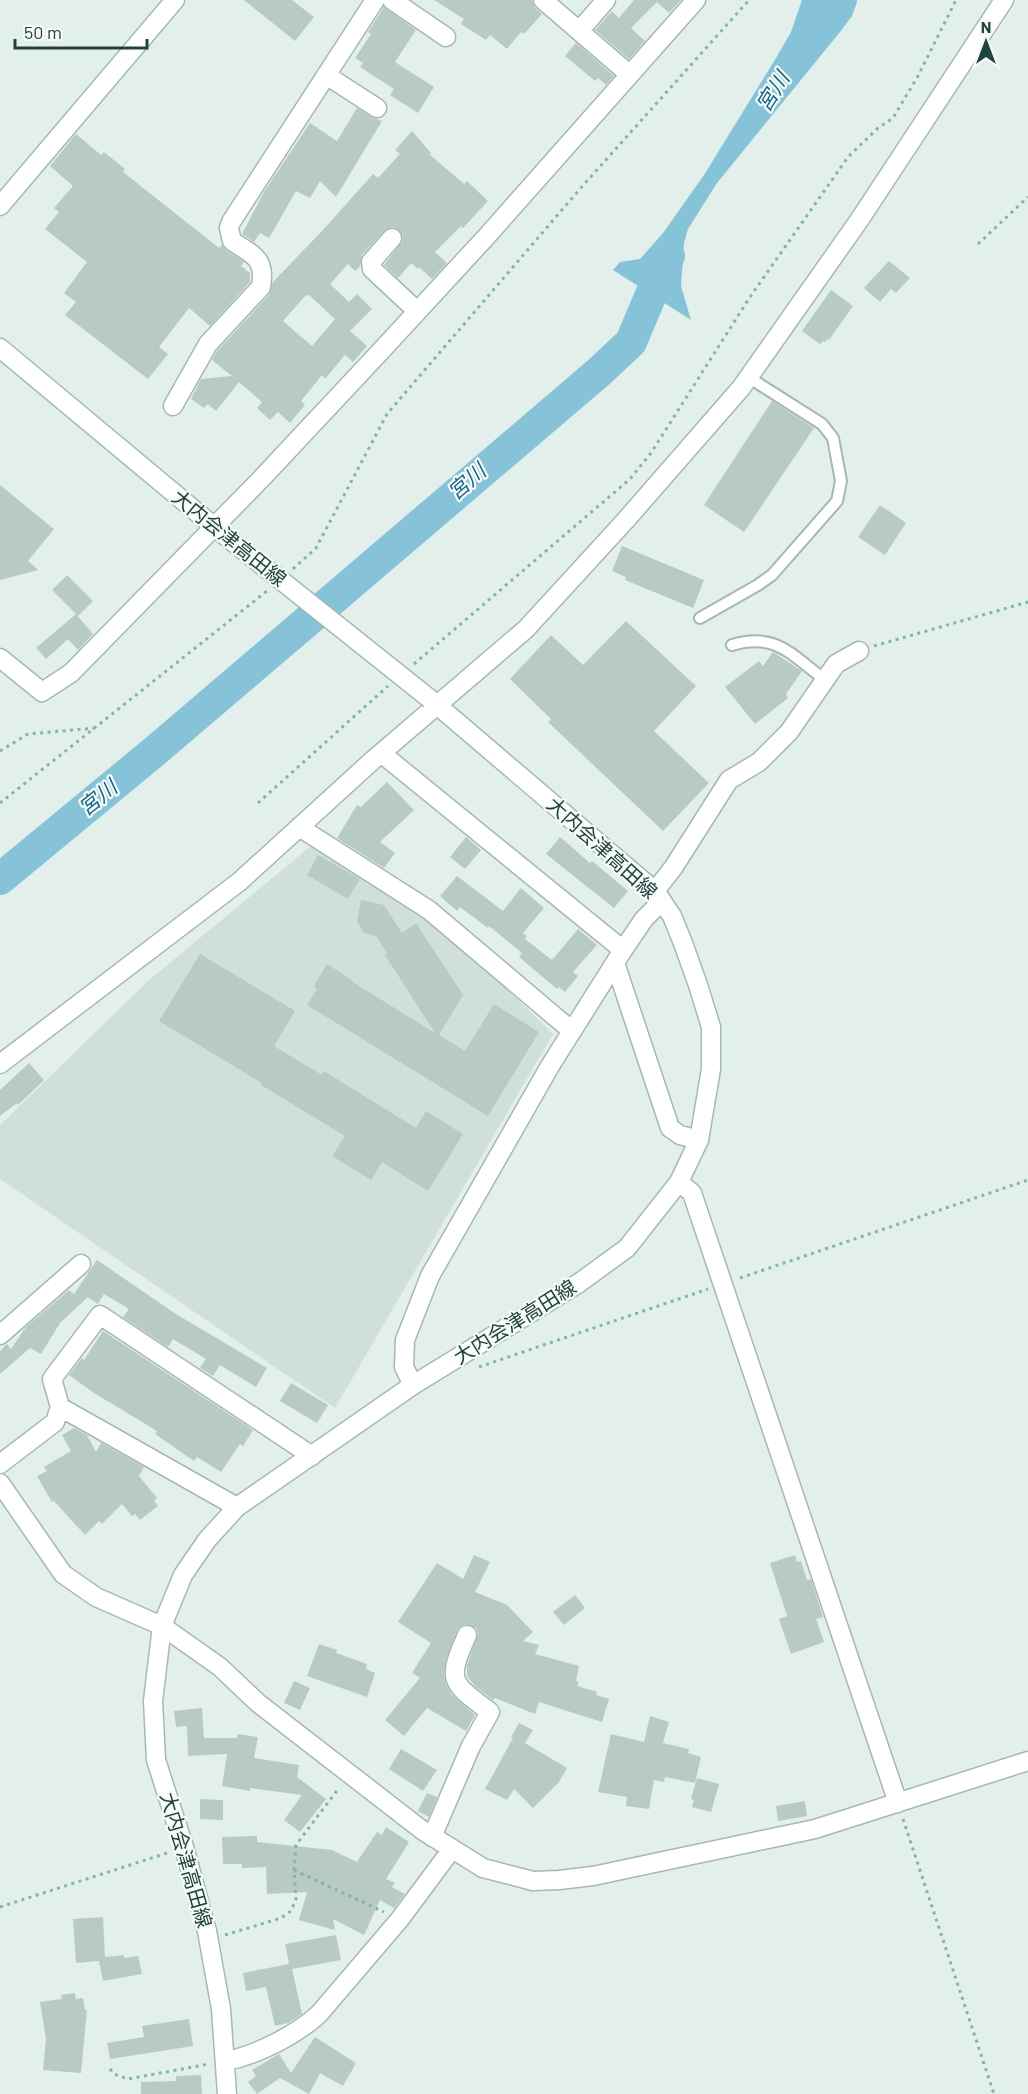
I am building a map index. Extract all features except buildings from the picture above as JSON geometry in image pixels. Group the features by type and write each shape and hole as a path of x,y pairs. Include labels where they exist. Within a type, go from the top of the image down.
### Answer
{"street":[{"path":"0,206 175,0"},
{"path":"173,406 208,344 261,286 262,266 257,258 232,241 229,228 231,222 375,0"},
{"path":"392,0 446,37"},
{"path":"543,0 629,74"},
{"path":"579,31 606,0"},
{"path":"0,658 42,692 70,673 218,530 261,479 487,236 696,0"},
{"path":"0,1064 239,882 434,702 526,629 625,521 748,377 860,219 1004,0"},
{"path":"326,75 377,108"},
{"path":"392,238 371,262 372,269 417,311"},
{"name":"大内会津高田線","path":"0,348 218,530 434,702 659,896 672,916 683,943 711,1027 711,1069 699,1140 679,1182 627,1248 579,1283 413,1385 237,1507 207,1540 183,1575 162,1626 153,1701 156,1760 209,1940 221,2009 227,2094"},
{"path":"413,1385 404,1367 405,1340 429,1276 572,1031 659,896 673,868 729,780 759,762 789,732 836,664 859,651"},
{"path":"381,753 619,956 670,1128 680,1135 699,1140"},
{"path":"299,828 429,910 572,1031"},
{"path":"679,1182 692,1192 898,1803"},
{"path":"0,1335 81,1264"},
{"path":"0,1464 55,1422 60,1407 52,1379 100,1316 312,1456"},
{"path":"60,1407 237,1507"},
{"path":"0,1483 63,1574 96,1597 162,1626 220,1667 258,1703 432,1837 483,1868 533,1881 593,1876 815,1829 1028,1761"},
{"path":"432,1837 471,1746 490,1712 461,1690 456,1680 455,1661 467,1635"},
{"path":"226,2061 253,2054 308,2024 319,2014 400,1919 452,1850"}],"lane":[{"path":"700,618 758,585 772,574 837,501 839,495 841,482 833,438 828,430 748,377"},
{"path":"732,645 749,640 771,642 824,679"}],"path":[{"path":"293,569 316,548 387,414 579,190 749,0"},
{"path":"408,670 630,479 651,453 750,297 848,157 878,128 893,118 918,76 956,0"},
{"path":"978,244 1028,197"},
{"path":"0,803 267,591"},
{"path":"859,651 1028,602"},
{"path":"258,803 390,685"},
{"path":"0,750 28,734 97,728"},
{"path":"209,1940 281,1918 291,1911 296,1899 294,1870 296,1845 350,1775"},
{"path":"898,1803 994,2094"},
{"path":"0,1907 183,1847"},
{"path":"294,1870 400,1919"},
{"path":"110,2069 114,2074 128,2079 226,2061"}],"shaded area":[{"path":"317,841 428,912 553,1034 335,1408 0,1179 0,1125 148,981"}],"water":[{"path":"802,0 857,0 857,2 852,16 717,183 688,229 684,243 681,286 691,320 613,270 620,262 640,259 663,233 704,175 791,32"}],"waterway":[{"name":"宮川","path":"0,879 155,751 599,372 631,342 669,256"}]}
